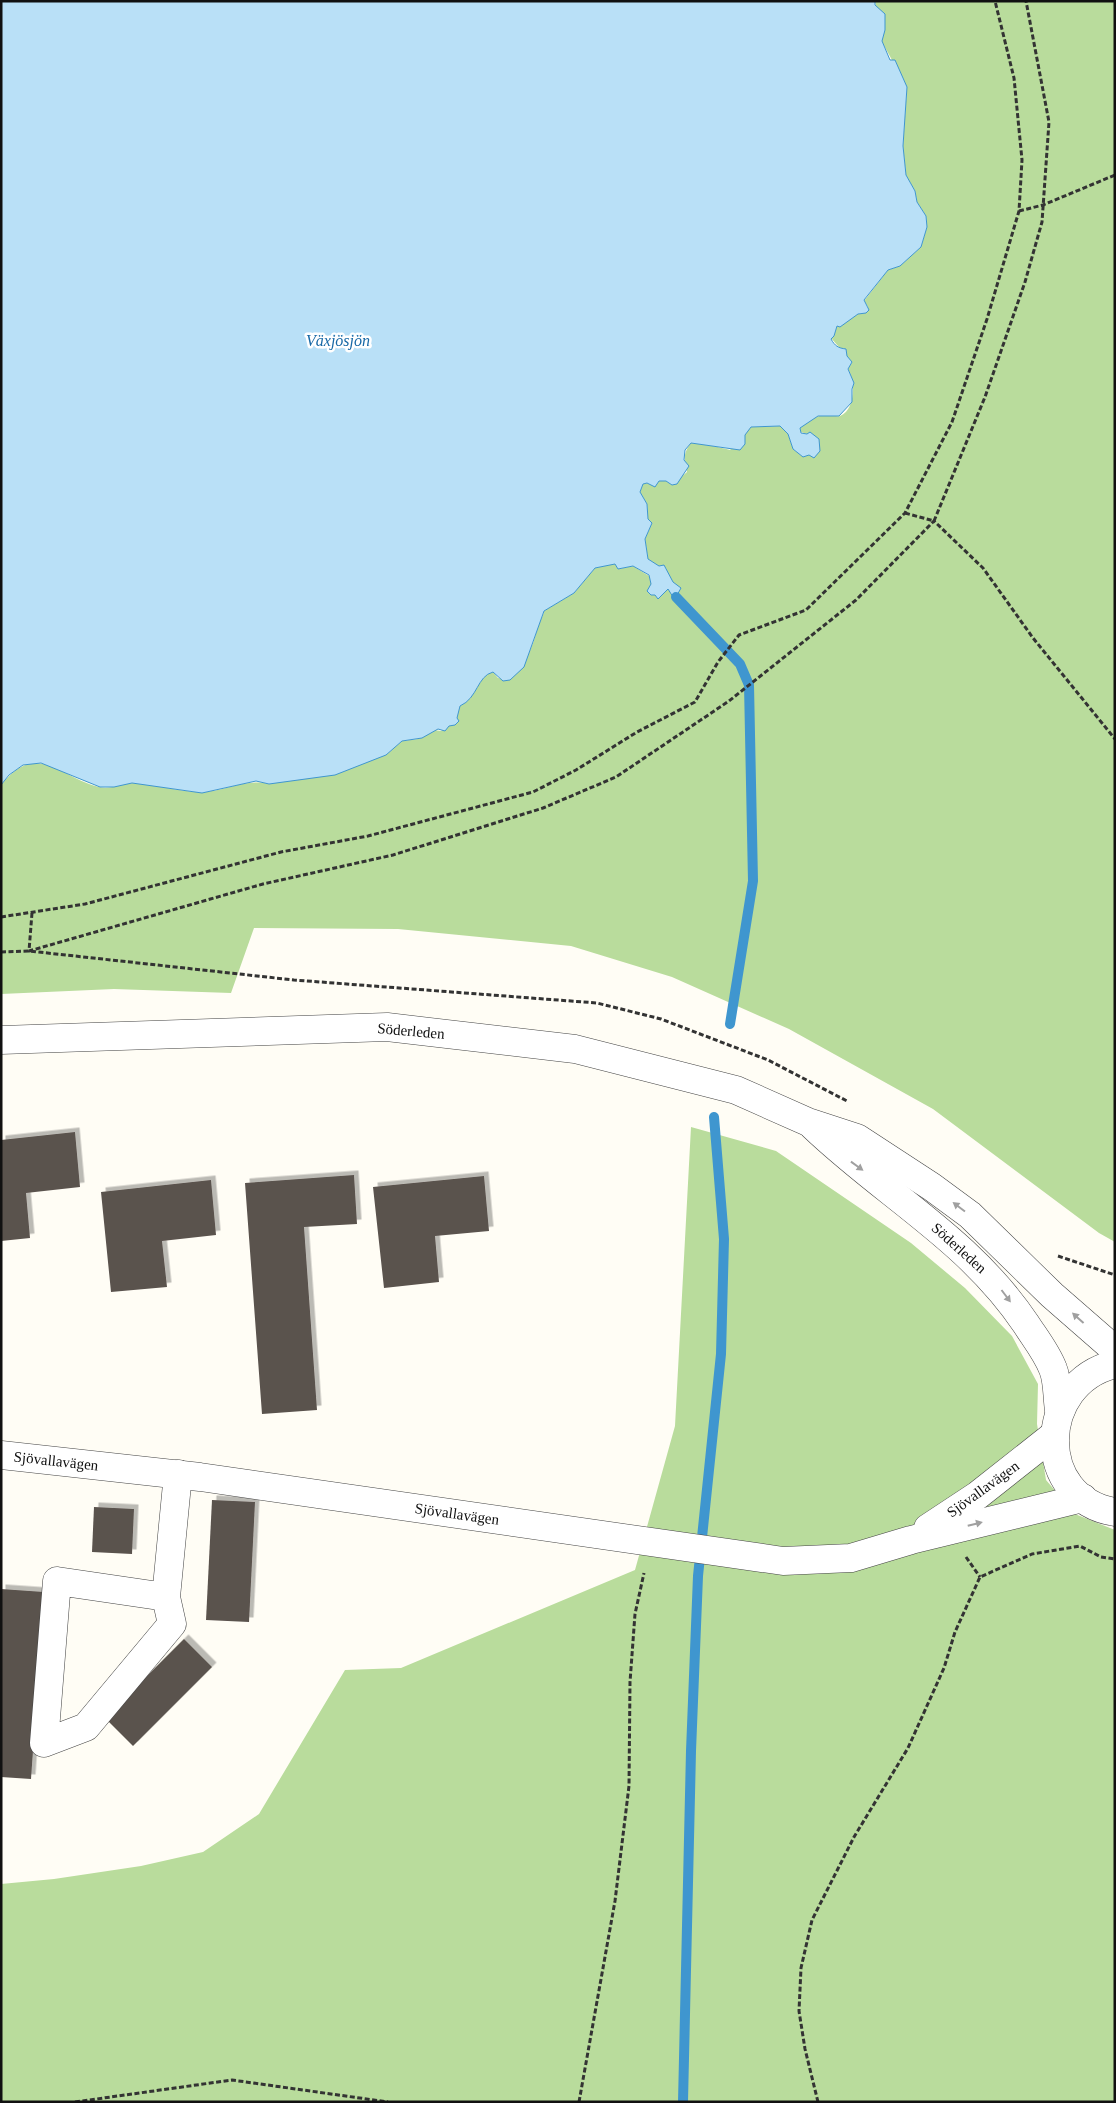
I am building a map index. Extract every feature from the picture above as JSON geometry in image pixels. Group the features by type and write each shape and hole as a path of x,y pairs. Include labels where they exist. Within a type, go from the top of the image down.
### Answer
{"street":[{"name":"Söderleden","path":"1,1040 387,1027 575,1049 736,1090 808,1122 857,1138 932,1186 970,1216 1052,1295 1115,1350"},
{"name":"Söderleden","path":"808,1122 848,1159 946,1235 990,1276 1019,1314 1054,1370 1057,1460 1064,1475 1082,1498"},
{"name":"Sjövallavägen","path":"911,1540 978,1495 1056,1423 1065,1399 1080,1381 1090,1374 1115,1364"},
{"name":"Sjövallavägen","path":"1,1455 178,1474 783,1561 851,1558 911,1540 1082,1498"},
{"path":"166,1597 56,1581 44,1743 86,1728 172,1624 166,1597 178,1474"},
{"path":"1082,1498 1096,1506 1115,1512"}],"path":[{"path":"1,917 85,904 281,852 368,836 533,792 576,770 638,732 695,702 718,662 739,635 806,610 905,513 952,422 987,320 1019,211 1022,160 1014,78 995,1"},
{"path":"32,913 29,951 263,884 393,855 543,808 616,777 729,701 856,600 934,521 985,397 1025,282 1042,222 1049,122 1026,1"},
{"path":"1019,211 1043,205 1115,175"},
{"path":"905,513 934,521 983,568 1033,638 1115,740"},
{"path":"579,2102 615,1901 629,1786 630,1682 635,1614 651,1543"},
{"path":"818,2102 805,2049 799,2011 801,1968 812,1920 854,1837 908,1748 944,1668 955,1632 980,1577 1032,1554 1080,1546 1101,1557 1115,1559"},
{"path":"75,2102 232,2080 388,2102"}],"green space":[{"path":"875,1 1115,1 1115,1242 1099,1233 933,1109 789,1029 672,977 571,946 398,929 254,928 231,993 114,989 1,994 1,785 14,772 26,765 37,763 49,765 99,787 108,788 133,783 201,792 243,784 269,784 386,755 402,741 418,739 434,730 441,731 451,725 456,718 460,706 470,698 483,678 488,674 493,672 498,678 510,680 527,656 544,611 574,593 595,568 615,563 618,569 633,566 649,576 656,595 661,596 664,590 669,589 673,582 667,574 666,568 659,567 648,559 645,539 652,523 648,519 647,504 640,492 643,484 647,483 654,486 659,481 666,481 672,485 687,472 685,457 691,443 730,450 751,427 780,426 788,434 793,449 803,457 807,434 801,432 800,428 816,417 824,415 839,416 845,413 849,408 853,394 852,380 848,369 852,362 831,338 834,336 837,326 858,314 862,314 868,307 864,301 888,270 900,266 921,247 927,227 926,216 917,202 915,191 906,175 903,146 907,87 882,42"},
{"path":"691,1127 776,1151 911,1243 965,1288 1012,1336 1038,1384 1037,1424 1046,1480 1075,1514 1115,1530 1115,2102 1,2102 1,1884 54,1879 141,1866 203,1852 259,1814 345,1670 401,1668 635,1570 675,1426"}],"water":[{"name":"Växjösjön","path":"1,1 875,1 875,5 885,14 885,30 882,41 890,60 895,60 907,87 903,146 906,175 915,191 917,202 926,216 927,227 921,247 900,266 888,270 864,300 869,310 866,313 858,314 840,327 837,326 831,339 837,346 846,349 847,356 852,362 848,369 854,383 852,402 839,416 818,416 800,428 801,433 807,434 810,432 819,439 820,451 814,458 809,455 803,457 793,449 788,434 780,426 751,427 745,435 745,444 740,450 691,443 685,450 684,460 689,466 677,484 672,485 666,481 659,481 655,487 647,483 643,484 640,492 647,504 648,519 652,523 645,539 648,559 659,566 664,565 673,582 681,588 676,597 673,597 668,589 658,599 655,595 651,595 647,591 651,584 649,575 633,566 618,569 615,564 595,568 574,593 544,611 524,667 510,680 503,681 493,672 488,674 480,682 470,698 460,706 457,718 459,721 455,725 449,726 445,731 438,729 422,738 402,741 386,755 335,775 269,784 256,781 202,793 132,783 114,787 100,787 41,763 23,765 9,775 1,785"}],"building":[{"path":"75,1132 80,1187 26,1193 30,1238 1,1241 1,1140"},
{"path":"354,1175 357,1224 304,1227 317,1410 262,1414 245,1183"},
{"path":"484,1176 489,1231 435,1236 439,1282 384,1288 373,1187"},
{"path":"211,1180 216,1235 162,1241 167,1287 111,1292 101,1192"},
{"path":"212,1500 255,1502 249,1622 206,1620"},
{"path":"94,1507 134,1509 132,1554 92,1552"},
{"path":"1,1589 44,1592 31,1779 1,1777"},
{"path":"184,1639 212,1667 133,1746 105,1718"}],"waterway":[{"path":"676,597 740,664 749,685 753,881 730,1024"},
{"path":"683,2102 691,1751 698,1576 721,1354 724,1239 714,1117"}]}
